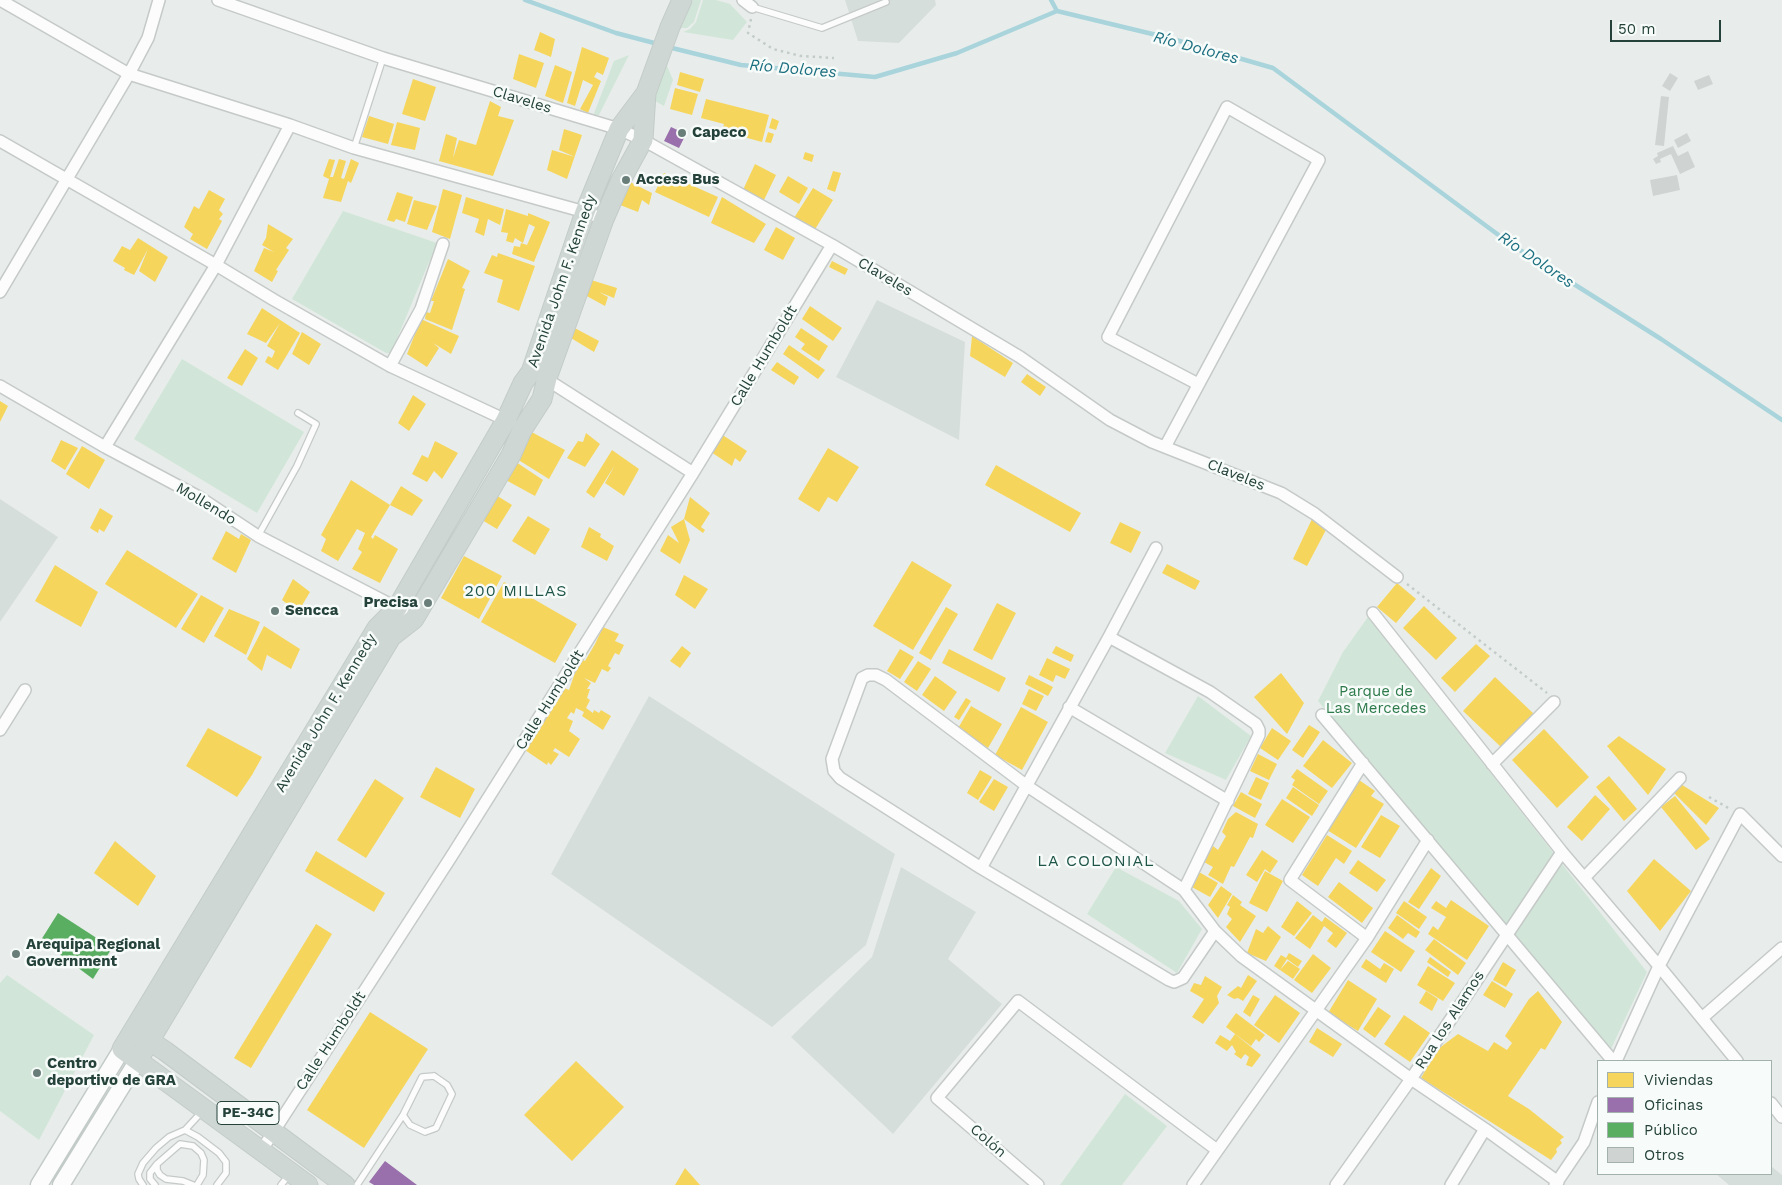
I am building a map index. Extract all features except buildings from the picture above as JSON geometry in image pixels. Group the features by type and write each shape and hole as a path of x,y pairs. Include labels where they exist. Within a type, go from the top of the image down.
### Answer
{"main road":[{"name":"Avenida John F. Kennedy","path":"342,702 377,628 398,608 506,420 523,383 539,375 621,180 643,140 646,93 682,0"},
{"name":"Avenida John F. Kennedy","path":"39,1185 133,1030 238,874 342,702 391,636 414,619 511,455 522,430 542,399 539,375 585,212 619,129 646,93"},
{"name":"Avenida John F. Kennedy","path":"62,1185 150,1041 238,874"},
{"name":"PE-34C","path":"133,1030 345,1185"},
{"name":"PE-34C","path":"122,1049 308,1185"}],"street":[{"path":"0,0 129,74 290,125 354,148 585,212 604,219"},
{"path":"0,292 129,74 148,38 159,0"},
{"name":"Claveles","path":"218,0 383,58 619,129 643,140 832,245 1020,357 1110,420 1164,447 1281,494 1315,514 1397,577"},
{"path":"743,0 752,7"},
{"path":"1164,447 1319,160 1227,107 1108,338 1198,384"},
{"path":"105,447 216,265 290,125"},
{"path":"0,141 390,366 506,420 522,430"},
{"path":"390,366 421,309 443,244"},
{"name":"Calle Humboldt","path":"261,1151 451,857 693,473 832,245"},
{"path":"539,375 693,473"},
{"name":"Mollendo","path":"0,386 105,447 199,497 258,536 398,608 414,619"},
{"path":"982,868 1156,548"},
{"path":"1373,613 1562,852 1736,1060"},
{"path":"1109,637 1210,692 1256,724 1259,735 1184,890"},
{"path":"1215,931 1182,978 1174,982 1093,936 840,778 834,771 832,759 862,678 868,675 876,675 886,680 1027,786 1184,890 1215,931 1241,956 1411,1079 1485,1129 1557,1183 1584,1142 1597,1105"},
{"path":"0,730 25,690"},
{"path":"1492,764 1552,699"},
{"path":"1069,707 1228,801"},
{"path":"1322,715 1614,1060"},
{"path":"1363,764 1290,880 1367,938"},
{"path":"1584,878 1680,778"},
{"path":"1615,1060 1659,966 1740,814 1782,856"},
{"path":"1193,1185 1367,938 1428,840"},
{"name":"Rua los Alamos","path":"1336,1185 1411,1079 1562,852"},
{"path":"1702,1018 1782,948"},
{"name":"Colón","path":"1038,1185 937,1098 1018,1001 1217,1150"},
{"path":"1772,1104 1782,1117"},
{"path":"1451,1185 1485,1129"}],"lane":[{"path":"752,7 822,28 886,2"},
{"path":"354,148 383,58"},
{"path":"258,536 297,466 316,424 298,414"},
{"path":"357,1185 403,1114 422,1078 434,1076 447,1085 452,1094 436,1128 425,1132 410,1126 403,1114"},
{"path":"143,1185 138,1174 143,1163 156,1148 169,1137 185,1130 198,1116"},
{"path":"185,1130 219,1153 226,1162 226,1173 217,1185"},
{"path":"155,1185 150,1179 150,1173 156,1164 180,1144 193,1146 202,1152 204,1160 202,1175 195,1185 166,1179 160,1175 156,1164"}],"path":[{"path":"752,7 748,33 774,49 801,56 834,58"},
{"path":"1397,577 1552,699"},
{"path":"1709,797 1740,814"}],"shaded area":[{"path":"845,0 935,0 936,5 899,43 858,41"},
{"path":"877,300 965,342 959,440 836,377"},
{"path":"0,499 58,537 0,622"},
{"path":"649,696 895,854 866,945 772,1027 551,874"},
{"path":"901,867 976,912 948,959 1002,1004 893,1134 791,1037 872,957"},
{"path":"1772,1167 1782,1175 1782,1185 1729,1185 1717,1175 1772,1175"}],"green space":[{"path":"693,0 701,0 694,22 687,28 681,28"},
{"path":"703,0 716,0 730,4 747,22 733,40 683,32 690,29 696,22"},
{"path":"629,55 599,115 593,116 614,61"},
{"path":"665,61 673,80 664,106 653,100"},
{"path":"343,211 437,243 391,353 386,353 292,299"},
{"path":"182,359 304,432 257,513 134,439"},
{"name":"Parque de Las Mercedes","path":"1368,617 1647,972 1610,1051 1318,701 1343,652"},
{"path":"1198,696 1251,736 1226,780 1165,753"},
{"path":"1116,867 1179,901 1202,929 1177,973 1087,914"},
{"name":"Centro deportivo de GRA","path":"7,975 94,1035 39,1140 0,1111 0,983"},
{"path":"1125,1094 1167,1126 1122,1185 1060,1185"}],"waterway":[{"name":"Río Dolores","path":"525,0 616,33 658,44"},
{"path":"1051,0 1057,11"},
{"name":"Río Dolores","path":"668,47 741,65 875,77 957,53 1057,11 1169,38 1273,68 1512,245 1661,339 1782,420"}],"place":[{"name":"Capeco","path":"682,133"},
{"name":"Access Bus","path":"626,180"},
{"name":"Precisa","path":"428,603"},
{"name":"Sencca","path":"275,611"},
{"name":"Arequipa Regional Government","path":"16,954"},
{"name":"Centro deportivo de GRA","path":"37,1073"}],"district":[{"name":"200 MILLAS","path":"516,591"},
{"name":"LA COLONIAL","path":"1096,861"}]}
